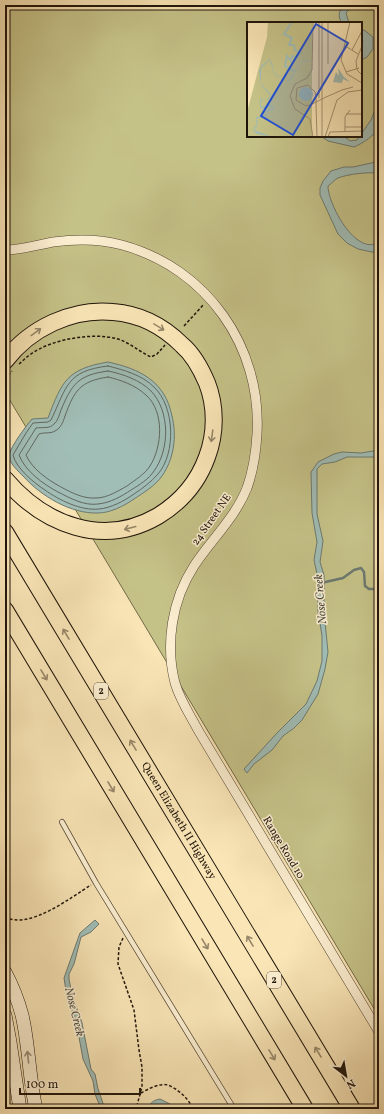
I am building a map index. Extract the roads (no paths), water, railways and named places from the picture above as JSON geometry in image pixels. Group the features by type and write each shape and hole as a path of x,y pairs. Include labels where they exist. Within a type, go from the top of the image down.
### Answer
{"highway":[{"path":"5,479 31,504 49,516 68,525 86,530 121,530 152,519 168,509 182,497 204,466 210,450 213,435 214,417 209,389 195,360 186,348 163,329 150,321 117,312 90,312 56,320 31,336 12,365"},
{"name":"Queen Elizabeth II Highway","path":"5,532 352,1109"},
{"path":"5,610 305,1109"}],"street":[{"name":"24 Street NE","path":"5,250 75,239 96,240 122,245 143,252 163,262 199,287 225,318 236,335 244,353 252,375 258,423 257,445 253,467 244,493 224,527 194,566 183,586 171,628 170,645 173,674"},
{"name":"Range Road 10","path":"173,674 175,684 182,700 198,730 379,1032"},
{"path":"5,972 22,1015 31,1084 36,1109"},
{"path":"5,1015 20,1109"}],"lane":[{"path":"62,822 96,883 234,1109"}],"water":[{"path":"344,5 353,5 346,13 349,22 342,22 339,16"},
{"path":"364,30 373,37 373,49 367,57 362,60 363,41 362,31"},
{"path":"379,100 379,126 375,133 365,141 354,147 328,141 322,137 345,137 350,141 357,140 359,137 362,137 362,133 371,120"},
{"path":"376,162 379,164 379,173 358,174 342,177 328,186 329,194 338,216 353,236 361,242 370,245 379,242 379,252 372,252 358,249 347,243 338,234 320,195 320,188 323,181 331,171 344,167 353,167"},
{"path":"108,362 131,368 149,378 164,394 169,404 174,431 172,455 162,476 149,489 117,509 103,513 88,513 67,507 39,491 14,467 10,461 9,455 10,451 32,419 48,418 62,386 68,379 83,368"},
{"name":"Nose Creek","path":"379,450 379,457 347,457 335,462 322,464 317,469 317,514 323,541 320,562 324,575 324,612 328,652 325,669 318,694 302,720 283,736 272,750 254,764 247,773 244,769 306,704 317,681 322,661 322,636 318,611 317,574 314,560 317,542 312,513 311,472 318,462 334,454 342,452 361,453"},
{"name":"Nose Creek","path":"95,920 99,924 91,932 81,937 74,964 69,974 69,979 72,995 82,1023 91,1069 95,1074 98,1089 105,1109 101,1109 95,1094 93,1081 83,1059 76,1021 67,997 64,978 80,933"},
{"path":"160,1099 170,1104 174,1109 149,1109 152,1102"}],"waterway":[{"name":"Nose Creek","path":"321,583 343,578 354,570 361,568 364,572 365,586 369,589 379,589"},
{"path":"379,761 379,770"}]}
